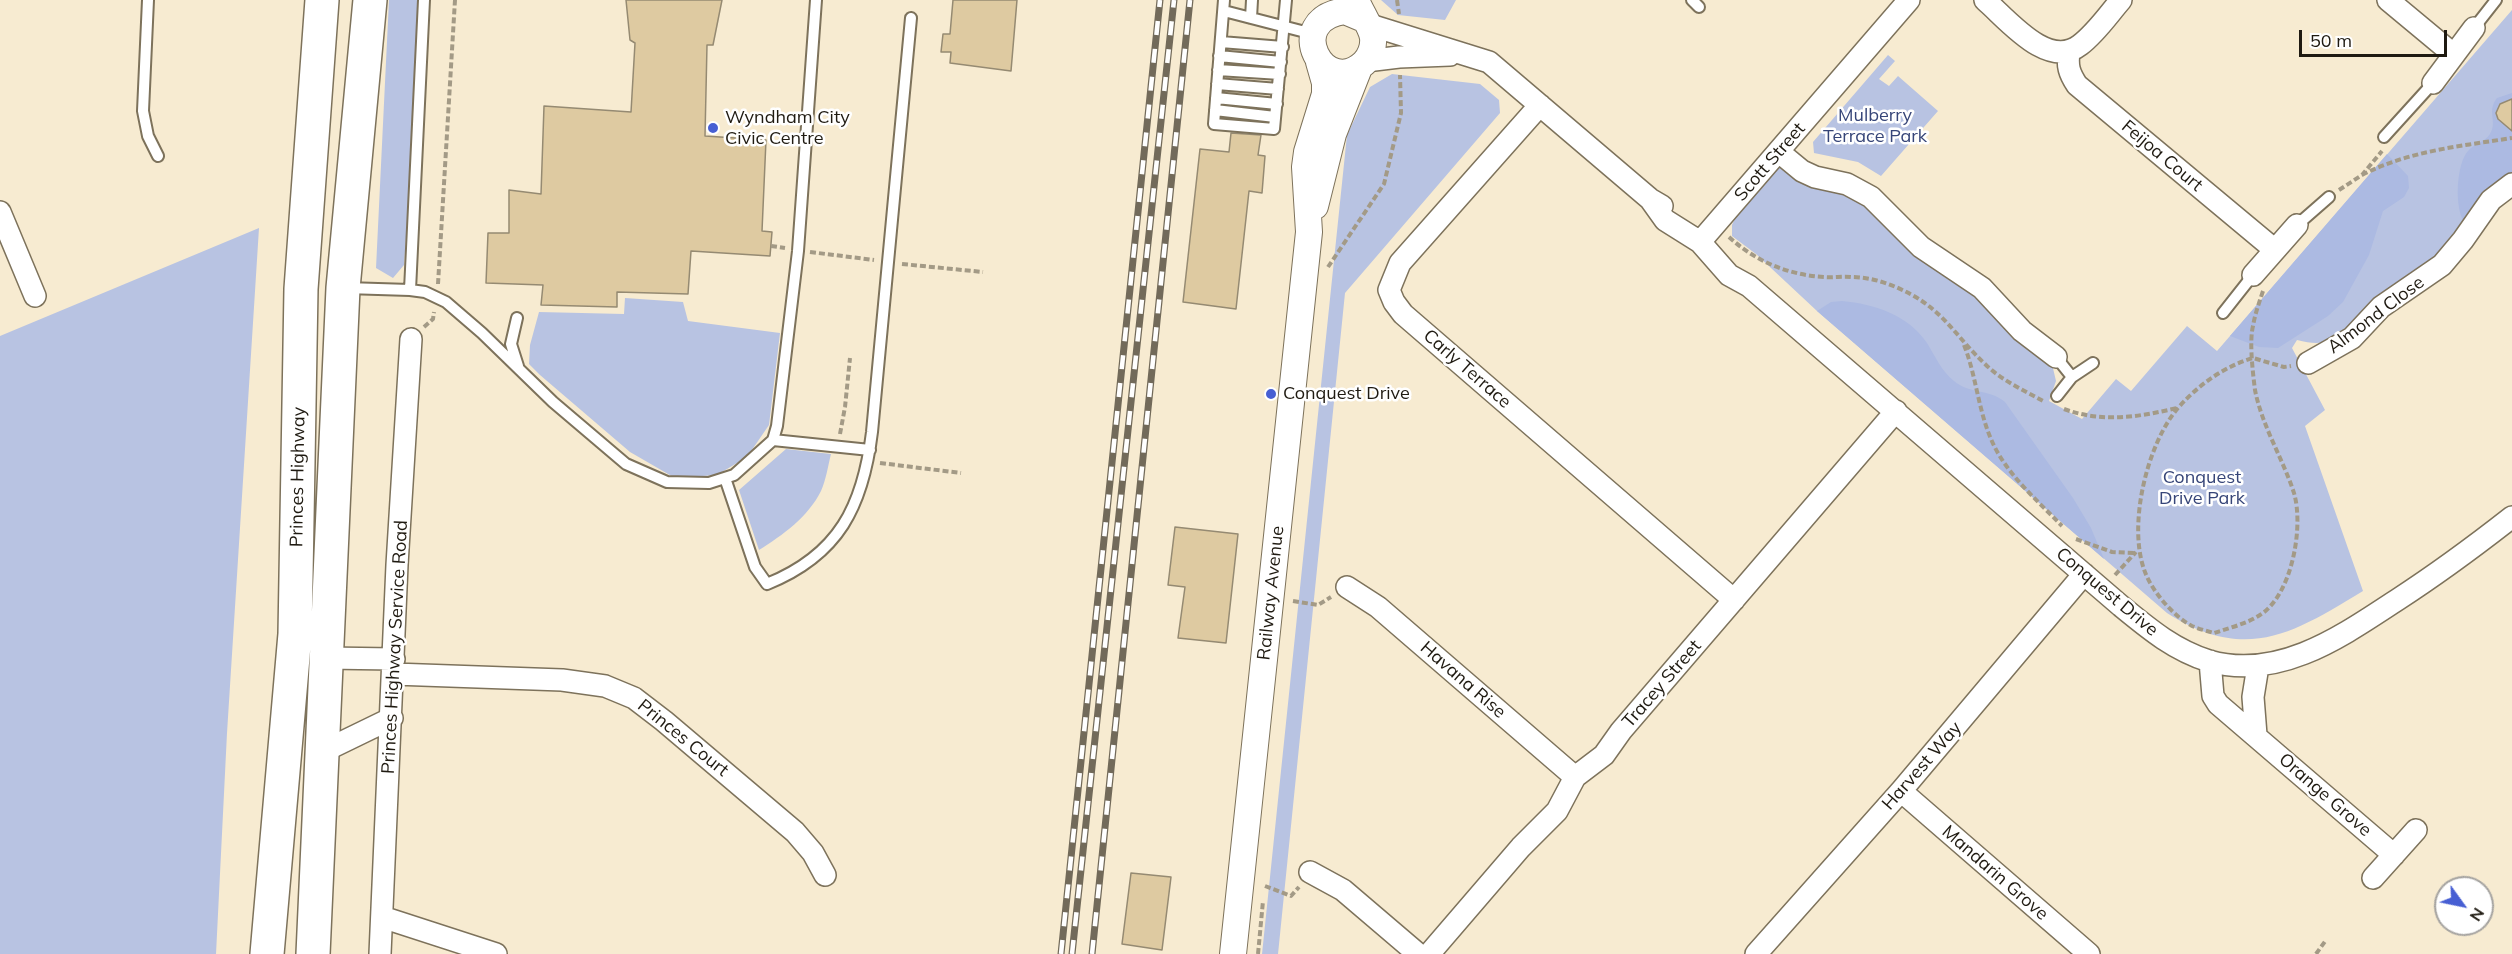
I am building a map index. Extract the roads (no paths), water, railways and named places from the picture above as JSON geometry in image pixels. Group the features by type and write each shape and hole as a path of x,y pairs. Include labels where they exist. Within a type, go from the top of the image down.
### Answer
{"highway":[{"name":"Princes Highway","path":"267,954 296,634 301,289 322,0"},
{"name":"Princes Highway","path":"312,954 343,288 370,0"},
{"path":"301,289 343,288"},
{"path":"290,704 326,658"}],"street":[{"path":"1315,29 1324,17 1344,11 1362,14 1373,37 1373,45 1363,64 1342,72 1334,71 1319,62 1314,53 1315,29 1326,0"},
{"name":"Scott Street","path":"1709,232 1909,0"},
{"path":"1984,0 2037,46 2054,52 2069,52 2081,44 2121,0"},
{"path":"2388,0 2453,54"},
{"name":"Conquest Drive","path":"1362,14 1402,34 1468,55 1496,67 1650,199 1709,232 1708,248 1721,269 1749,286 2084,574 2172,646 2210,661 2259,666 2300,655 2343,636 2464,554 2512,517"},
{"path":"2433,83 2474,28"},
{"name":"Feijoa Court","path":"2069,52 2067,62 2069,74 2077,85 2275,250"},
{"name":"Conquest Drive","path":"1363,64 1399,57 1468,55"},
{"name":"Railway Avenue","path":"1309,232 1305,168 1307,152 1325,94 1325,83 1319,62"},
{"name":"Railway Avenue","path":"1233,954 1309,232 1333,134 1363,64"},
{"name":"Carly Terrace","path":"1540,105 1400,263 1389,290 1403,314 1734,600"},
{"path":"1779,152 1802,171 1815,177 1847,184 1871,197 1914,240 1982,288 2022,331 2056,357"},
{"name":"Almond Close","path":"2308,363 2352,338 2381,307 2442,265 2491,200 2512,184"},
{"path":"0,212 35,296"},
{"path":"2253,275 2297,225"},
{"name":"Princes Highway Service Road","path":"380,954 411,339"},
{"name":"Tracey Street","path":"1429,954 1521,847 1557,811 1575,777 1604,755 1621,731 1896,411"},
{"name":"Harvest Way","path":"1756,954 1901,791 2084,574"},
{"name":"Havana Rise","path":"1347,587 1378,607 1575,777"},
{"path":"326,658 394,667"},
{"name":"Orange Grove","path":"2210,661 2213,696 2218,704 2394,855"},
{"path":"2256,735 2253,697 2259,666"},
{"name":"Princes Court","path":"394,667 562,680 605,686 634,698 795,832 813,853 825,875"},
{"path":"322,752 392,718"},
{"name":"Mandarin Grove","path":"1901,791 2089,954"},
{"path":"2373,878 2416,830"},
{"path":"1310,872 1343,891 1418,954"},
{"path":"382,917 496,954"}],"lane":[{"path":"148,0 143,111 148,136 158,156"},
{"path":"410,290 424,0"},
{"path":"343,288 425,292 446,302 482,333 553,402 626,464 667,482 709,483 734,474 773,440 784,378 793,303 816,0"},
{"path":"1251,18 1252,0"},
{"path":"1286,0 1285,26 1274,129 1214,124 1224,5 1251,18 1285,26 1315,29"},
{"path":"2474,28 2496,0"},
{"path":"725,478 755,567 767,584 790,574 815,556 837,534 861,492 870,450 911,18"},
{"path":"1221,42 1282,46"},
{"path":"1220,56 1281,62"},
{"path":"1218,70 1280,74"},
{"path":"2384,137 2433,83"},
{"path":"1217,84 1278,89"},
{"path":"1216,98 1277,104"},
{"path":"2297,225 2329,197"},
{"path":"2223,313 2253,275"},
{"path":"517,318 511,344 519,369"},
{"path":"2056,357 2072,377"},
{"path":"2054,400 2072,377 2093,363"},
{"path":"773,440 870,450"}],"railway":[{"path":"1061,954 1160,0"},
{"path":"1072,954 1174,0"},
{"path":"1092,954 1190,0"}],"place":[{"name":"Wyndham City Civic Centre","path":"713,128"},
{"name":"Conquest Drive","path":"1271,394"}],"park label":[{"name":"Mulberry Terrace Park","path":"1875,126"},
{"name":"Conquest Drive Park","path":"2202,488"}]}
